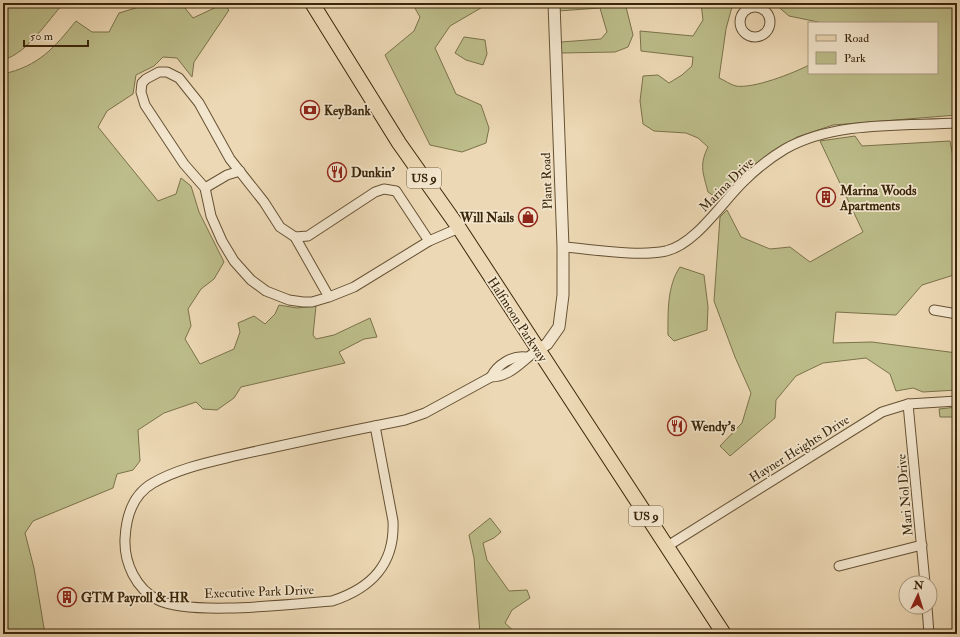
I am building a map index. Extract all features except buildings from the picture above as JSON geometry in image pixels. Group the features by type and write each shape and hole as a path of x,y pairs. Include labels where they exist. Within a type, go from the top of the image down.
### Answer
{"main road":[{"name":"Halfmoon Parkway","path":"312,3 399,143 459,228 724,634"}],"street":[{"name":"Plant Road","path":"538,350 555,334 561,318 563,247 554,3"},
{"path":"329,297 295,237 280,227 264,202 230,159 199,103 179,78 167,72 159,72 146,79 142,83 141,92 145,105 184,164 205,188 211,216 222,241 234,261 251,280 266,291 289,300 312,302 329,297 354,287 429,241 459,228"},
{"name":"Marina Drive","path":"563,247 638,252 667,251 682,244 697,232 743,182 761,166 785,149 818,135 844,129 957,123"},
{"path":"205,188 227,174 240,172"},
{"path":"295,237 308,236 375,192 384,189 396,191 429,241"},
{"path":"934,310 957,314"},
{"name":"Executive Park Drive","path":"375,426 393,520 394,533 389,555 376,577 365,586 332,602 234,607 190,607 158,600 147,593 134,578 125,556 126,522 134,502 152,483 169,475 202,464 300,441 375,426 405,420 425,413 491,377 500,375 520,366 526,357 538,350"},
{"name":"Hayner Heights Drive","path":"666,547 872,417 896,407 908,404 957,401"},
{"name":"Mari Nol Drive","path":"908,404 924,575"},
{"path":"838,566 922,545"},
{"path":"928,615 929,634"}],"green space":[{"path":"3,3 64,3 29,43 12,56 3,60"},
{"path":"139,3 181,3 193,18 223,4 229,10 194,62 192,77 177,58 163,57 154,66 136,75 133,94 107,111 98,127 158,201 176,194 181,178 191,186 199,212 224,262 214,279 201,289 188,309 191,326 185,339 200,364 234,349 240,332 238,323 254,316 265,324 275,314 279,305 297,308 316,306 313,335 316,339 334,335 370,318 377,337 364,339 339,352 345,363 241,387 234,398 217,410 203,409 196,402 164,413 138,430 140,461 133,470 117,474 113,488 33,521 25,533 34,568 45,634 3,634 3,74 16,71 45,55 76,21 92,32 109,32 119,13 139,7"},
{"path":"412,3 486,3 486,5 450,26 435,48 456,94 481,105 489,128 486,143 462,152 430,145 385,55 414,31 420,17"},
{"path":"558,3 625,3 633,35 628,47 615,52 561,53 561,42 601,39 607,32 600,8 558,11"},
{"path":"701,3 733,3 726,29 719,78 736,86 763,83 808,65 808,74 938,74 938,22 818,22 789,16 774,3 957,3 957,115 833,125 797,137 744,171 717,198 708,192 703,174 705,153 708,147 698,138 686,133 654,131 643,124 640,101 643,76 658,75 669,83 682,75 692,66 693,57 641,51 640,31 693,36 703,20"},
{"path":"464,37 485,40 487,54 483,65 466,60 455,53"},
{"path":"855,136 862,146 950,141 954,162 957,163 957,274 922,285 896,315 836,312 833,343 872,342 957,353 957,390 923,392 913,388 896,391 890,374 866,358 823,363 796,376 776,400 775,418 730,456 720,446 742,423 751,393 735,357 714,301 720,217 727,210 741,237 770,249 790,247 810,262 863,232 820,141"},
{"path":"680,267 704,275 708,307 707,330 674,341 668,335 668,308 670,291"},
{"path":"957,407 957,417 940,417 939,409"},
{"path":"490,518 501,532 494,538 483,543 487,560 509,591 527,590 530,598 512,610 505,623 517,634 480,634 474,558 469,535"}],"place":[{"name":"KeyBank","path":"310,110"},
{"name":"Dunkin'","path":"337,172"},
{"name":"Marina Woods Apartments","path":"826,197"},
{"name":"Will Nails","path":"528,217"},
{"name":"Wendy's","path":"677,426"},
{"name":"GTM Payroll & HR","path":"67,597"}]}
